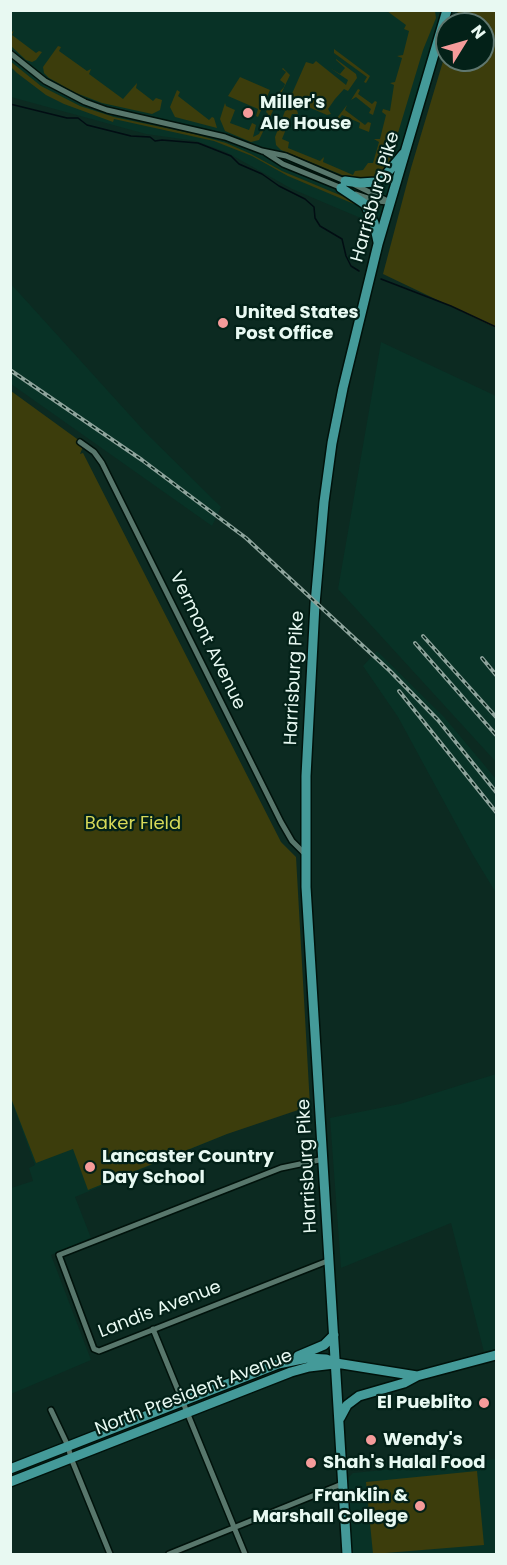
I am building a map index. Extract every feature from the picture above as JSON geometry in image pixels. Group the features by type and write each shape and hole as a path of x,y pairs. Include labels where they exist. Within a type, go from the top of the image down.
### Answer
{"main road":[{"name":"Harrisburg Pike","path":"347,1554 309,942 306,855 308,721 324,502 342,396 378,244 447,10"},
{"path":"343,184 369,183 380,180 406,150"},
{"path":"343,184 365,204 374,223 378,244"},
{"path":"278,1364 324,1345 334,1335"},
{"path":"339,1421 344,1409 355,1399 404,1383 417,1376 496,1355"},
{"name":"North President Avenue","path":"10,1469 278,1364 314,1358 326,1359 336,1364"},
{"path":"336,1364 417,1376"},
{"name":"North President Avenue","path":"10,1482 291,1372 336,1364"}],"street":[{"path":"10,53 45,81 85,102 107,110 218,135 262,151 286,156 377,201 390,202"},
{"name":"Vermont Avenue","path":"80,442 94,452 102,463 281,822 292,841 306,855"},
{"name":"Landis Avenue","path":"324,1159 281,1168 58,1255 96,1350 330,1260"},
{"path":"153,1329 245,1554"},
{"path":"51,1410 68,1446 70,1458 110,1554"},
{"path":"169,1554 342,1484"}],"shaded area":[{"path":"10,11 444,11 435,12 435,47 389,230 292,189 226,152 196,141 146,134 11,97"},
{"path":"11,284 146,433 221,507 212,526 11,384"},
{"path":"381,342 496,396 496,762 338,589"},
{"path":"377,651 444,717 496,779 496,893 398,717 363,666"},
{"path":"11,994 227,1134 75,1197 91,1238 51,1255 91,1360 11,1394 11,1188 33,1181 29,1168 35,1165 11,1100"},
{"path":"496,1074 496,1349 484,1352 451,1223 341,1268 330,1118 400,1104"},
{"name":"Franklin & Marshall College","path":"496,1459 496,1554 347,1554 342,1484 353,1473"}],"green space":[{"path":"387,11 435,11 435,20 423,50 388,166 380,176 369,181 347,177 281,150 276,145 275,137 285,111 292,108 297,110 298,114 292,114 282,139 289,142 288,148 320,161 324,157 323,162 353,175 355,171 363,170 368,163 373,163 379,142 374,139 380,139 386,115 382,112 383,109 390,111 394,85 390,83 395,82 402,58 397,56 403,55 409,31 404,29 406,25"},
{"path":"496,11 496,328 383,274 440,72 495,72 495,12 458,12"},
{"path":"14,30 12,35 36,53 42,52 36,60 32,62 26,60 11,46 11,33"},
{"path":"58,46 61,47 59,51 87,71 91,69 89,74 123,99 137,83 136,88 153,101 156,98 162,100 160,110 152,114 102,103 76,93 49,78 44,73 43,67"},
{"path":"334,49 370,76 366,83 364,82 367,77 334,53"},
{"path":"336,59 356,74 357,78 348,91 344,89 335,99 328,109 331,114 327,115 292,100 291,96 306,62 313,64 316,61 346,85 348,80 330,68 340,74 345,68"},
{"path":"10,61 41,86 80,106 114,117 226,143 251,154 282,171 359,203 354,204 288,176 252,156 214,141 114,119 113,122 64,104 46,95 17,73 11,67"},
{"path":"283,68 290,75 259,140 251,142 225,131 220,119 225,103 226,106 235,110 230,123 249,130 252,123 256,125 253,137 259,134 273,95 275,96 270,110 276,96 284,87 285,84 280,80 286,72"},
{"path":"240,77 270,90 258,117 256,116 258,109 228,96"},
{"path":"358,89 360,90 358,94 372,104 377,102 373,115 369,113 371,109 356,97 351,100"},
{"path":"177,90 180,92 178,96 209,120 214,118 217,128 175,117 170,107"},
{"path":"347,105 345,110 365,125 368,122 371,123 369,132 359,128 360,123 342,115 339,119 337,118"},
{"name":"Baker Field","path":"11,391 84,444 80,454 83,453 281,842 296,857 310,1106 227,1134 88,1190 73,1149 36,1163 11,1098"},
{"name":"Franklin & Marshall College","path":"477,1471 484,1545 373,1554 366,1482"}],"waterway":[{"path":"10,104 67,118 78,118 87,125 131,136 150,137 155,141 198,143 231,156 239,164 262,174 279,186 305,199 314,207 315,218 320,226 342,239 351,266 359,271"},
{"path":"381,279 451,306 496,327"}],"railway":[{"path":"10,370 142,460 246,538 390,671 438,720 496,792"},
{"path":"423,636 496,717"},
{"path":"415,643 496,735"},
{"path":"482,658 496,675"},
{"path":"399,691 496,812"}],"place":[{"name":"Miller's Ale House","path":"248,113"},
{"name":"United States Post Office","path":"223,323"},
{"name":"Lancaster Country Day School","path":"90,1167"},
{"name":"El Pueblito","path":"484,1403"},
{"name":"Wendy's","path":"371,1440"},
{"name":"Shah's Halal Food","path":"311,1463"},
{"name":"Franklin & Marshall College","path":"420,1506"}]}
